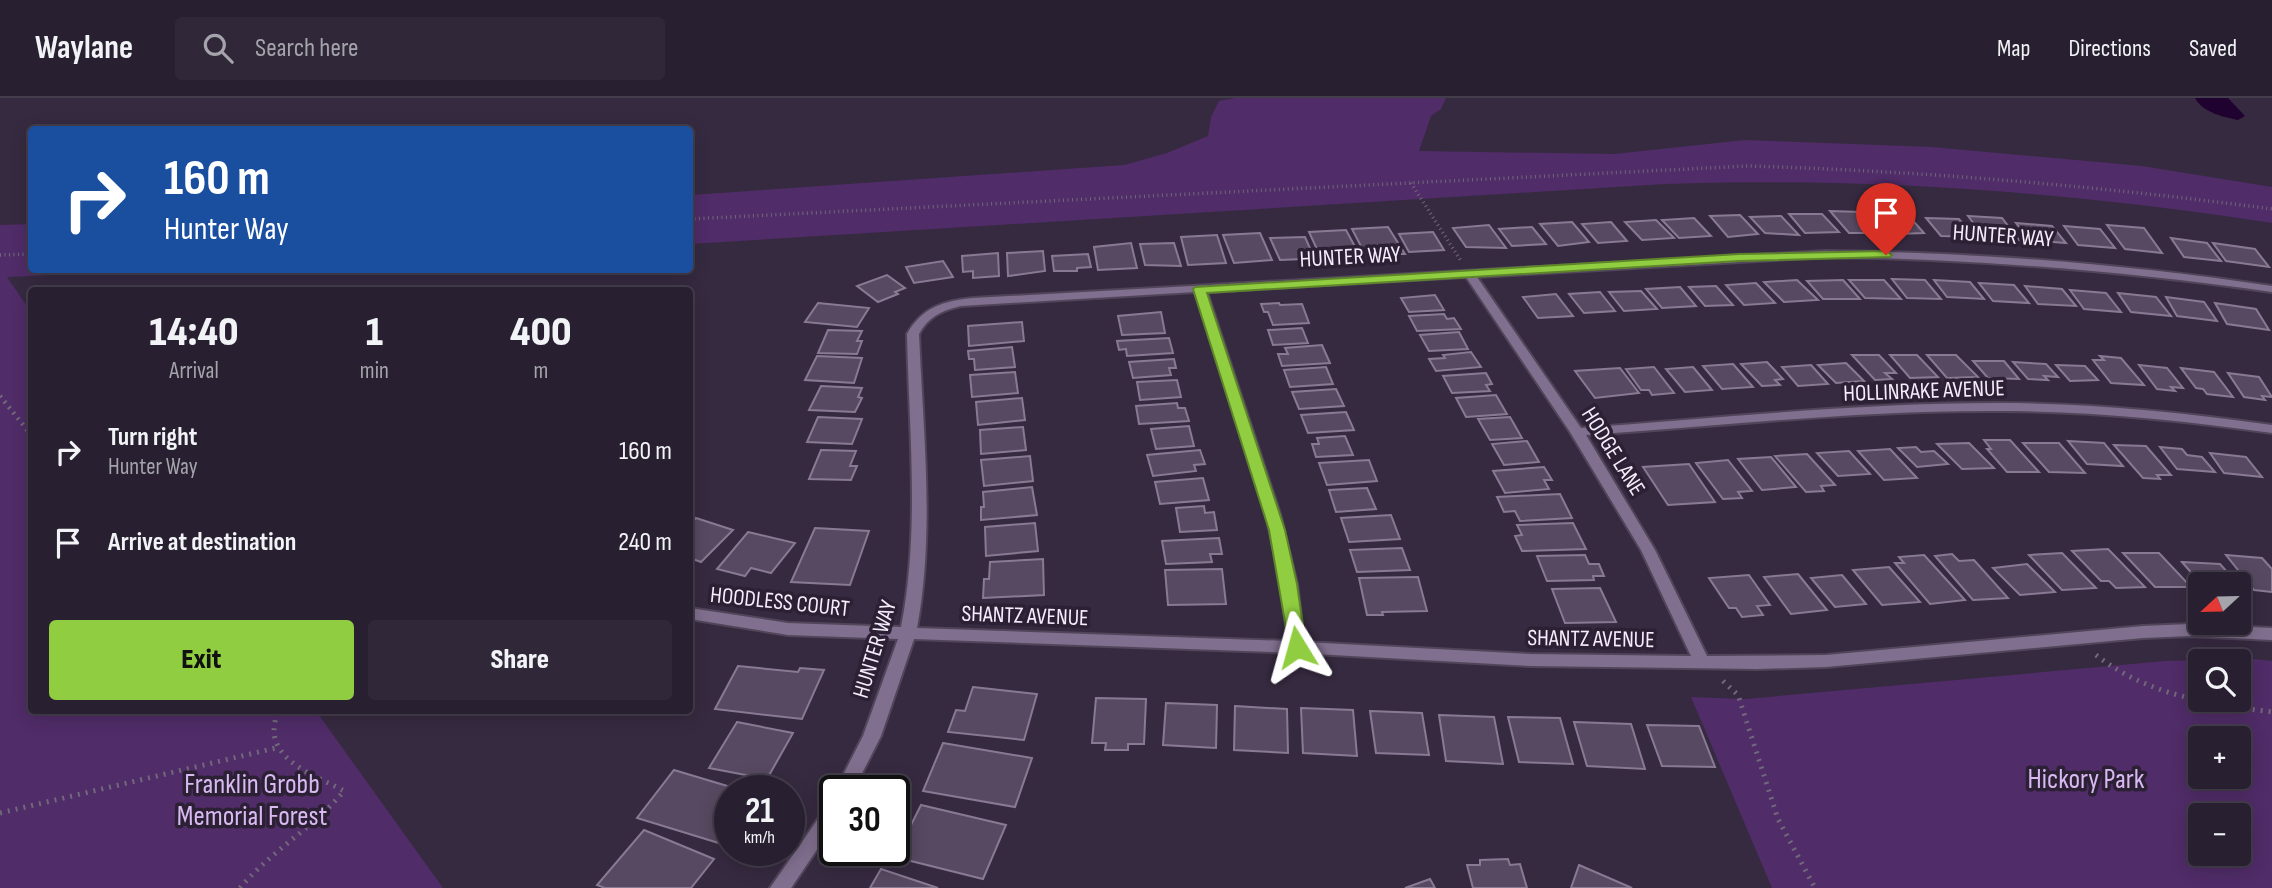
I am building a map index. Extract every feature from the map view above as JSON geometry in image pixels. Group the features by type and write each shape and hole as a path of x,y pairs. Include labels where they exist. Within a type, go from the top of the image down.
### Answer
{"street":[{"name":"HUNTER WAY","path":"852,775 872,736 908,634 917,578 918,492 913,334 918,321 943,306 1469,273 1775,256 1864,254 2059,263 2272,289"},
{"name":"HODGE LANE","path":"1469,273 1577,432 1648,550 1702,662"},
{"path":"1200,289 1276,524 1289,584 1297,647"},
{"name":"HOLLINRAKE AVENUE","path":"1577,432 1892,411 1996,407 2126,412 2272,429"},
{"name":"HOODLESS COURT","path":"693,614 788,629 908,634"},
{"name":"SHANTZ AVENUE","path":"908,634 1297,647 1530,660 1702,662 1804,662 2190,630 2272,634"},
{"path":"780,888 819,831"}],"path":[{"path":"693,219 1748,166 1920,171 2043,182 2272,209"},
{"path":"1410,183 1469,273"},
{"path":"0,255 28,254"},
{"path":"0,396 28,431"},
{"path":"2077,638 2103,662 2150,686 2206,703 2272,712"},
{"path":"1702,662 1738,695 1777,823 1815,888"},
{"path":"240,888 269,856 295,841 330,811 344,791 296,766 274,734 276,714"},
{"path":"0,813 281,747"}],"green space":[{"path":"1235,98 1446,98 1441,109 1431,116 1419,151 1614,154 1745,140 1932,147 2142,166 2272,187 2272,223 2121,203 1970,189 1741,182 1665,184 693,244 693,195 1124,165 1167,153 1208,136 1211,117 1219,101"},
{"name":"Franklin Grobb Memorial Forest","path":"28,224 28,273 99,273 7,277 28,308 28,714 318,714 443,888 0,888 0,225"},
{"name":"Hickory Park","path":"2251,659 2272,661 2272,888 1772,888 1691,697 1746,699 2188,660 2188,712 2251,712"}],"shaded area":[{"path":"2195,98 2228,98 2245,116 2238,120 2220,115 2203,107"}],"building":[{"path":"1830,211 1861,212 1882,233 1849,233"},
{"path":"1789,214 1822,214 1839,232 1805,233"},
{"path":"1740,215 1758,234 1728,237 1710,216"},
{"path":"1880,215 1909,216 1924,233 1895,234"},
{"path":"1781,216 1799,235 1765,233 1750,217"},
{"path":"1968,216 2002,218 2019,240 1984,237"},
{"path":"1694,218 1711,236 1679,238 1662,220"},
{"path":"1926,218 1959,219 1974,237 1941,236"},
{"path":"1656,220 1674,238 1642,240 1625,222"},
{"path":"1572,222 1589,242 1558,246 1540,224"},
{"path":"1611,222 1627,241 1598,243 1582,224"},
{"path":"2016,223 2052,226 2066,243 2029,240"},
{"path":"1489,225 1506,248 1466,247 1453,228"},
{"path":"2107,225 2144,228 2162,253 2125,249"},
{"path":"2064,226 2100,229 2115,248 2078,245"},
{"path":"1388,227 1405,254 1365,254 1352,229"},
{"path":"1532,227 1546,244 1512,246 1499,229"},
{"path":"1346,230 1360,256 1321,258 1309,232"},
{"path":"1433,232 1444,250 1409,252 1399,234"},
{"path":"1260,233 1272,260 1234,263 1223,235"},
{"path":"1217,235 1226,263 1188,265 1181,237"},
{"path":"1305,237 1312,253 1301,254 1303,259 1280,260 1270,238"},
{"path":"2171,238 2207,243 2221,261 2184,257"},
{"path":"1131,243 1137,268 1098,270 1094,247"},
{"path":"1174,243 1181,266 1145,265 1140,244"},
{"path":"2213,243 2255,249 2269,267 2226,261"},
{"path":"1043,251 1045,271 1008,276 1007,253"},
{"path":"998,253 999,276 973,278 973,271 963,272 962,256"},
{"path":"1088,254 1091,267 1077,268 1077,271 1054,271 1052,256"},
{"path":"943,261 953,277 914,283 906,267"},
{"path":"887,275 905,288 895,292 898,294 878,302 857,286"},
{"path":"1892,279 1925,280 1941,299 1907,298"},
{"path":"1797,280 1818,300 1784,302 1764,282"},
{"path":"1843,280 1860,299 1823,299 1807,281"},
{"path":"1849,280 1884,280 1901,299 1865,298"},
{"path":"1934,280 1970,282 1984,299 1947,297"},
{"path":"1756,283 1775,303 1744,305 1726,285"},
{"path":"1979,283 2014,285 2029,303 1993,301"},
{"path":"1716,286 1733,305 1705,306 1689,287"},
{"path":"2025,286 2062,289 2076,306 2038,304"},
{"path":"1680,287 1696,306 1662,308 1646,289"},
{"path":"2070,290 2106,293 2121,312 2084,309"},
{"path":"1641,291 1657,309 1624,311 1609,292"},
{"path":"1600,292 1615,311 1584,313 1569,294"},
{"path":"2118,293 2156,297 2171,316 2131,312"},
{"path":"1556,294 1573,316 1538,318 1523,297"},
{"path":"1435,295 1444,310 1409,312 1401,298"},
{"path":"2166,297 2204,302 2217,321 2177,316"},
{"path":"818,303 869,308 857,327 805,322"},
{"path":"2215,303 2256,309 2269,330 2227,324"},
{"path":"1261,304 1302,304 1309,323 1273,325 1268,312 1264,312"},
{"path":"1161,312 1165,333 1122,335 1118,316"},
{"path":"1444,314 1447,319 1454,318 1461,329 1417,331 1409,316"},
{"path":"1022,322 1024,341 969,346 968,326"},
{"path":"1302,328 1308,343 1273,345 1268,330"},
{"path":"828,330 862,331 857,341 862,341 857,354 818,353"},
{"path":"1459,332 1468,349 1429,351 1420,335"},
{"path":"1169,338 1173,353 1127,356 1126,349 1119,350 1117,341"},
{"path":"1322,345 1330,363 1282,366 1278,354 1288,354 1285,348"},
{"path":"1012,347 1015,367 975,370 974,359 969,359 968,351"},
{"path":"1471,352 1481,367 1436,371 1429,359 1445,358 1443,355"},
{"path":"1852,355 1879,355 1896,373 1885,373 1892,379 1875,380"},
{"path":"1890,355 1917,355 1938,377 1910,378"},
{"path":"1927,355 1956,355 1978,377 1947,378"},
{"path":"817,356 862,358 854,383 805,380"},
{"path":"2100,356 2121,358 2144,385 2111,383 2093,360 2104,360"},
{"path":"1174,359 1176,368 1169,368 1171,375 1133,378 1129,362"},
{"path":"1973,361 2004,361 2019,379 1988,378"},
{"path":"1767,362 1783,379 1775,380 1780,385 1762,386 1741,364"},
{"path":"2013,362 2046,364 2058,377 2044,376 2048,380 2028,379"},
{"path":"1846,363 1864,381 1836,383 1818,365"},
{"path":"1733,364 1753,387 1722,389 1703,366"},
{"path":"1811,365 1828,384 1798,386 1782,367"},
{"path":"2056,365 2085,366 2098,380 2070,381"},
{"path":"2139,365 2167,368 2183,388 2171,387 2175,391 2157,389"},
{"path":"1326,367 1333,384 1290,387 1284,370"},
{"path":"1654,367 1674,393 1652,395 1649,390 1641,390 1626,369"},
{"path":"1693,367 1712,390 1685,392 1666,369"},
{"path":"1620,368 1639,393 1595,398 1575,371"},
{"path":"2181,368 2214,372 2233,397 2207,394 2203,389 2196,388"},
{"path":"1015,372 1018,393 972,397 970,375"},
{"path":"1486,373 1492,384 1486,385 1490,391 1452,393 1443,376"},
{"path":"2228,373 2259,377 2272,397 2262,396 2265,400 2244,397"},
{"path":"1177,380 1181,397 1140,400 1137,382"},
{"path":"821,386 862,388 858,397 862,398 855,412 809,410"},
{"path":"1336,389 1344,406 1299,409 1292,392"},
{"path":"1496,395 1507,414 1466,417 1456,398"},
{"path":"1022,398 1025,420 978,425 976,402"},
{"path":"1177,403 1178,408 1185,408 1189,421 1139,424 1136,406"},
{"path":"1346,412 1354,430 1308,433 1301,415"},
{"path":"818,417 862,419 852,444 807,442"},
{"path":"1510,417 1522,438 1490,440 1478,419"},
{"path":"1189,426 1194,446 1156,449 1151,429"},
{"path":"1023,427 1026,450 981,454 980,430"},
{"path":"1345,436 1353,455 1316,457 1312,444 1319,444 1317,438"},
{"path":"1984,440 2010,440 2039,472 2007,472 1987,449 1991,449"},
{"path":"1527,441 1539,462 1504,465 1492,444"},
{"path":"2068,441 2104,443 2123,466 2087,464"},
{"path":"1969,443 1994,468 1962,469 1937,444"},
{"path":"2023,443 2059,443 2085,473 2049,472"},
{"path":"2114,445 2146,446 2171,475 2157,475 2160,479 2143,478"},
{"path":"1916,447 1921,452 1934,451 1948,464 1917,467 1898,448"},
{"path":"2160,447 2182,449 2187,455 2202,457 2215,472 2177,469"},
{"path":"1890,449 1917,478 1884,480 1858,451"},
{"path":"821,450 856,451 850,466 857,466 851,480 809,479"},
{"path":"1200,450 1205,464 1194,465 1196,471 1153,476 1147,455"},
{"path":"1849,451 1870,474 1838,476 1817,453"},
{"path":"2210,453 2246,457 2262,477 2224,473"},
{"path":"1807,454 1835,485 1821,486 1824,491 1806,492 1775,456"},
{"path":"1030,456 1033,481 984,486 981,460"},
{"path":"1771,457 1796,487 1762,490 1738,459"},
{"path":"1369,460 1377,481 1327,485 1319,463"},
{"path":"1728,460 1752,491 1738,492 1742,498 1723,499 1696,463"},
{"path":"1689,464 1715,502 1668,505 1643,467"},
{"path":"1544,467 1552,480 1544,480 1549,489 1505,493 1493,471"},
{"path":"1203,478 1209,500 1160,504 1155,482"},
{"path":"1032,487 1037,515 981,520 983,492"},
{"path":"1367,488 1376,509 1336,512 1329,490"},
{"path":"1560,494 1572,518 1520,521 1515,511 1504,512 1497,497"},
{"path":"1204,506 1205,513 1214,512 1217,530 1180,532 1176,508"},
{"path":"1391,515 1400,539 1349,542 1341,518"},
{"path":"696,518 733,530 701,562 693,559 693,521"},
{"path":"1035,523 1038,551 986,556 985,527"},
{"path":"1573,523 1586,549 1522,551 1515,536 1522,535 1517,525"},
{"path":"815,528 869,531 850,585 791,582"},
{"path":"748,532 795,543 771,573 751,568 745,576 717,569"},
{"path":"1219,538 1222,554 1210,554 1212,562 1166,564 1162,541"},
{"path":"1402,548 1410,570 1357,572 1350,550"},
{"path":"2108,549 2145,587 2116,588 2109,581 2101,581 2072,551"},
{"path":"2062,553 2096,588 2062,590 2029,555"},
{"path":"2123,553 2159,553 2188,584 2188,587 2155,587"},
{"path":"1952,554 1959,561 1974,560 2008,598 1973,600 1935,556"},
{"path":"1585,555 1589,564 1599,564 1604,576 1593,576 1594,580 1547,581 1537,556"},
{"path":"1924,555 1965,600 1930,604 1895,563 1904,563 1899,557"},
{"path":"2226,555 2262,558 2272,569 2272,592 2254,590 2251,586 2251,572 2240,572"},
{"path":"1043,559 1044,595 983,598 984,579 989,579 990,562"},
{"path":"2182,562 2220,564 2227,572 2191,572"},
{"path":"2027,564 2055,592 2020,595 1993,568"},
{"path":"1889,567 1920,602 1882,605 1853,570"},
{"path":"1222,569 1226,604 1168,605 1165,570"},
{"path":"1798,574 1827,610 1791,614 1764,577"},
{"path":"1749,575 1770,605 1757,606 1763,615 1742,617 1736,608 1729,608 1709,578"},
{"path":"1842,575 1866,604 1835,607 1811,578"},
{"path":"1418,577 1427,611 1367,615 1359,578"},
{"path":"1600,588 1616,622 1565,623 1552,589"},
{"path":"738,666 798,672 800,668 824,670 802,719 715,709"},
{"path":"973,687 1037,694 1024,740 948,732 956,710 965,711"},
{"path":"1096,698 1146,699 1144,744 1128,744 1128,750 1105,750 1106,743 1092,743"},
{"path":"1166,703 1217,705 1216,748 1163,745"},
{"path":"1235,706 1287,709 1288,753 1234,750"},
{"path":"1301,708 1353,710 1357,756 1303,753"},
{"path":"1370,711 1422,713 1429,755 1376,753"},
{"path":"1439,715 1494,717 1503,764 1446,761"},
{"path":"1508,717 1560,718 1573,764 1519,762"},
{"path":"737,722 793,733 769,775 746,775 709,768"},
{"path":"1574,722 1631,724 1645,769 1587,766"},
{"path":"1647,725 1699,726 1715,767 1662,766"},
{"path":"943,743 1032,758 1015,807 923,791"},
{"path":"674,770 714,782 714,842 637,818"},
{"path":"921,805 1006,825 983,879 910,861 910,827"},
{"path":"644,830 714,859 691,888 605,888 597,885"},
{"path":"1508,859 1510,865 1520,864 1527,888 1473,888 1467,865 1480,865 1480,860"},
{"path":"1579,865 1632,888 1571,888"},
{"path":"881,869 938,888 870,888"},
{"path":"1430,879 1435,888 1405,888"}],"route":[{"path":"1297,647 1289,584 1277,530 1200,289 1739,257 1886,255"}]}
